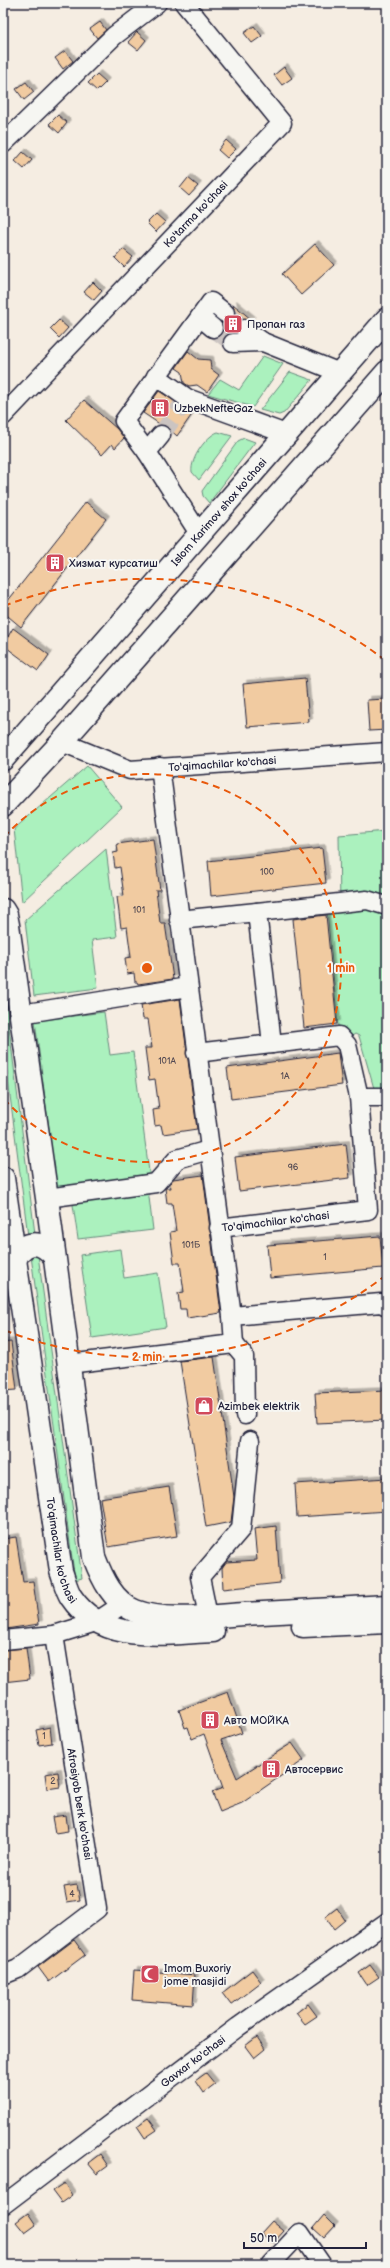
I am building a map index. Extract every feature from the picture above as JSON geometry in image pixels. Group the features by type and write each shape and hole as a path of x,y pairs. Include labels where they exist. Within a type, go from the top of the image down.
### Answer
{"main road":[{"name":"Islom Karimov shox ko'chasi","path":"3,759 387,319"},
{"path":"3,822 10,797 62,742 387,372"},
{"path":"3,892 47,1198 94,1557 103,1579 112,1593 123,1604 135,1611 160,1617 208,1616 387,1606"},
{"name":"To'qimachilar ko'chasi","path":"3,1178 10,1259 61,1571 70,1596 96,1622 129,1632 156,1633 387,1622"},
{"path":"10,1259 26,1246 37,1244 47,1248 54,1256"}],"street":[{"path":"3,144 114,36 157,3"},
{"name":"Ko'tarma ko'chasi","path":"3,416 282,123 184,3"},
{"path":"200,535 147,452 131,430 160,379 206,322 211,302 225,313"},
{"path":"245,329 263,342 340,373"},
{"path":"233,343 263,342"},
{"path":"160,379 187,398 286,434"},
{"path":"147,452 160,435"},
{"name":"To'qimachilar ko'chasi","path":"62,742 130,770 387,752"},
{"path":"160,767 219,1228"},
{"path":"179,920 367,900 387,906"},
{"path":"257,912 272,1044"},
{"path":"21,1014 188,987"},
{"name":"To'qimachilar ko'chasi","path":"196,1054 339,1036 347,1045 359,1097 368,1210 219,1228 232,1316 234,1344"},
{"path":"359,1097 387,1097"},
{"path":"47,1198 156,1183 177,1159 209,1150"},
{"path":"232,1316 380,1303 387,1306"},
{"path":"68,1364 234,1344 244,1356 245,1414"},
{"path":"208,1616 200,1577 241,1529 250,1441"},
{"path":"3,1640 54,1635 96,1622 123,1604"},
{"name":"Afrosiyob berk ko'chasi","path":"3,1974 18,1969 97,1909 54,1635"},
{"name":"Gavxar ko'chasi","path":"3,2205 238,2028 387,1922"},
{"path":"270,2265 300,2233 322,2265"}],"green space":[{"path":"263,356 283,364 253,407 208,394 220,379 239,390"},
{"path":"290,372 312,380 284,413 279,415 260,410"},
{"path":"218,432 232,436 199,480 192,472 196,455 204,443 213,434"},
{"path":"244,438 255,442 209,503 203,496 202,491 238,441"},
{"path":"87,766 122,807 22,902 14,829"},
{"path":"387,831 387,1090 375,1092 359,1036 355,1034 352,1036 338,1026 327,909 340,907 339,835"},
{"path":"106,849 117,937 92,940 98,988 34,996 25,920"},
{"path":"3,980 35,1234 28,1236 3,1041"},
{"path":"104,1012 110,1055 133,1052 150,1179 57,1191 35,1021"},
{"path":"148,1189 153,1230 78,1239 72,1198"},
{"path":"120,1249 124,1278 158,1273 166,1327 92,1338 80,1255"},
{"path":"38,1255 82,1578 75,1580 31,1256"}],"building":[{"path":"100,22 106,30 97,38 90,29"},
{"path":"254,26 262,36 252,43 244,33"},
{"path":"137,32 146,40 138,50 128,42"},
{"path":"65,51 73,61 63,69 55,58"},
{"path":"284,67 292,78 282,85 274,75"},
{"path":"97,74 106,82 97,91 88,83"},
{"path":"26,82 34,92 24,100 16,89"},
{"path":"58,115 67,123 59,133 49,124"},
{"path":"226,140 236,149 227,158 218,150"},
{"path":"23,152 32,160 24,169 15,161"},
{"path":"188,178 198,186 189,196 180,188"},
{"path":"156,214 165,222 156,232 147,223"},
{"path":"315,244 334,265 301,295 282,274"},
{"path":"123,249 133,257 124,267 115,258"},
{"path":"93,282 102,291 94,300 84,292"},
{"path":"233,304 252,320 240,320 236,323 235,332 227,334 223,343 216,338 223,330 222,323 229,323 233,319 235,314"},
{"path":"59,320 68,328 59,338 50,329"},
{"path":"188,351 198,359 210,360 211,369 219,375 207,392 197,385 189,386 184,383 182,372 176,368"},
{"name":"UzbekNefteGaz","path":"159,391 193,413 177,436 167,427 161,425 143,413"},
{"path":"84,400 117,429 124,438 115,448 112,444 102,455 66,420"},
{"name":"Хизмат курсатиш","path":"86,502 106,519 21,627 3,612 3,607"},
{"path":"13,628 49,655 38,671 3,645"},
{"path":"305,678 309,722 247,727 243,684"},
{"path":"387,699 387,730 369,731 367,700"},
{"path":"153,839 160,890 156,890 160,923 165,923 173,979 138,984 135,982 134,973 127,974 125,958 131,957 127,927 121,928 117,897 124,896 120,867 115,868 113,853 118,852 117,844"},
{"path":"322,848 326,883 211,896 208,861"},
{"path":"326,915 337,1024 304,1028 293,919"},
{"path":"180,999 197,1129 163,1134 161,1125 155,1126 153,1110 159,1109 155,1079 149,1080 145,1048 152,1048 148,1019 143,1019 141,1005"},
{"path":"338,1053 342,1085 231,1099 227,1068"},
{"path":"346,1144 350,1178 239,1191 235,1157"},
{"path":"203,1175 221,1313 187,1318 186,1309 180,1309 178,1293 184,1292 180,1263 174,1263 170,1232 176,1231 172,1203 167,1203 165,1188 171,1188 170,1183 173,1179"},
{"path":"380,1236 383,1268 270,1278 267,1245"},
{"path":"11,1342 17,1390 3,1391 3,1343"},
{"name":"Azimbek elektrik","path":"214,1357 234,1497 231,1522 206,1527 180,1361"},
{"path":"387,1390 387,1420 317,1423 315,1393"},
{"path":"387,1478 387,1511 297,1517 295,1484"},
{"path":"169,1487 177,1536 108,1547 100,1498"},
{"path":"276,1526 280,1583 223,1589 222,1568 226,1562 257,1560 254,1529"},
{"path":"16,1537 23,1582 33,1581 39,1624 6,1629 3,1606 3,1539"},
{"path":"26,1648 30,1679 3,1682 3,1650"},
{"path":"228,1692 242,1733 221,1740 237,1778 292,1743 304,1760 242,1803 220,1812 212,1792 223,1788 204,1734 192,1739 188,1727 185,1728 179,1710"},
{"path":"50,1727 52,1743 39,1745 36,1730"},
{"path":"58,1772 60,1787 47,1789 45,1774"},
{"path":"66,1815 68,1831 55,1833 52,1817"},
{"path":"77,1885 80,1900 67,1902 64,1887"},
{"path":"337,1908 345,1920 334,1929 325,1917"},
{"path":"74,1940 85,1955 49,1982 38,1967"},
{"path":"370,1965 379,1977 367,1985 359,1973"},
{"path":"134,1970 195,1975 193,2005 132,2000"},
{"path":"252,1970 261,1982 231,2005 222,1993"},
{"path":"308,2004 317,2016 305,2024 296,2013"},
{"path":"257,2037 265,2049 254,2058 245,2046"},
{"path":"206,2073 215,2084 203,2093 195,2081"},
{"path":"148,2118 157,2130 145,2138 137,2126"},
{"path":"100,2154 108,2166 97,2174 88,2163"},
{"path":"64,2183 72,2195 61,2203 52,2191"},
{"path":"28,2213 36,2225 25,2233 16,2222"},
{"path":"324,2215 335,2226 324,2238 313,2228"},
{"path":"272,2221 284,2231 273,2243 261,2233"}],"tunnel":[{"path":"225,313 245,329"},
{"path":"213,328 233,343"},
{"path":"161,435 187,398"}],"place":[{"name":"Пропан газ","path":"233,324"},
{"name":"UzbekNefteGaz","path":"160,408"},
{"name":"Хизмат курсатиш","path":"55,563"},
{"name":"Azimbek elektrik","path":"204,1406"},
{"name":"Авто МОЙКА","path":"210,1720"},
{"name":"Автосервис","path":"271,1769"},
{"name":"Imom Buxoriy jome masjidi","path":"150,1974"}]}
